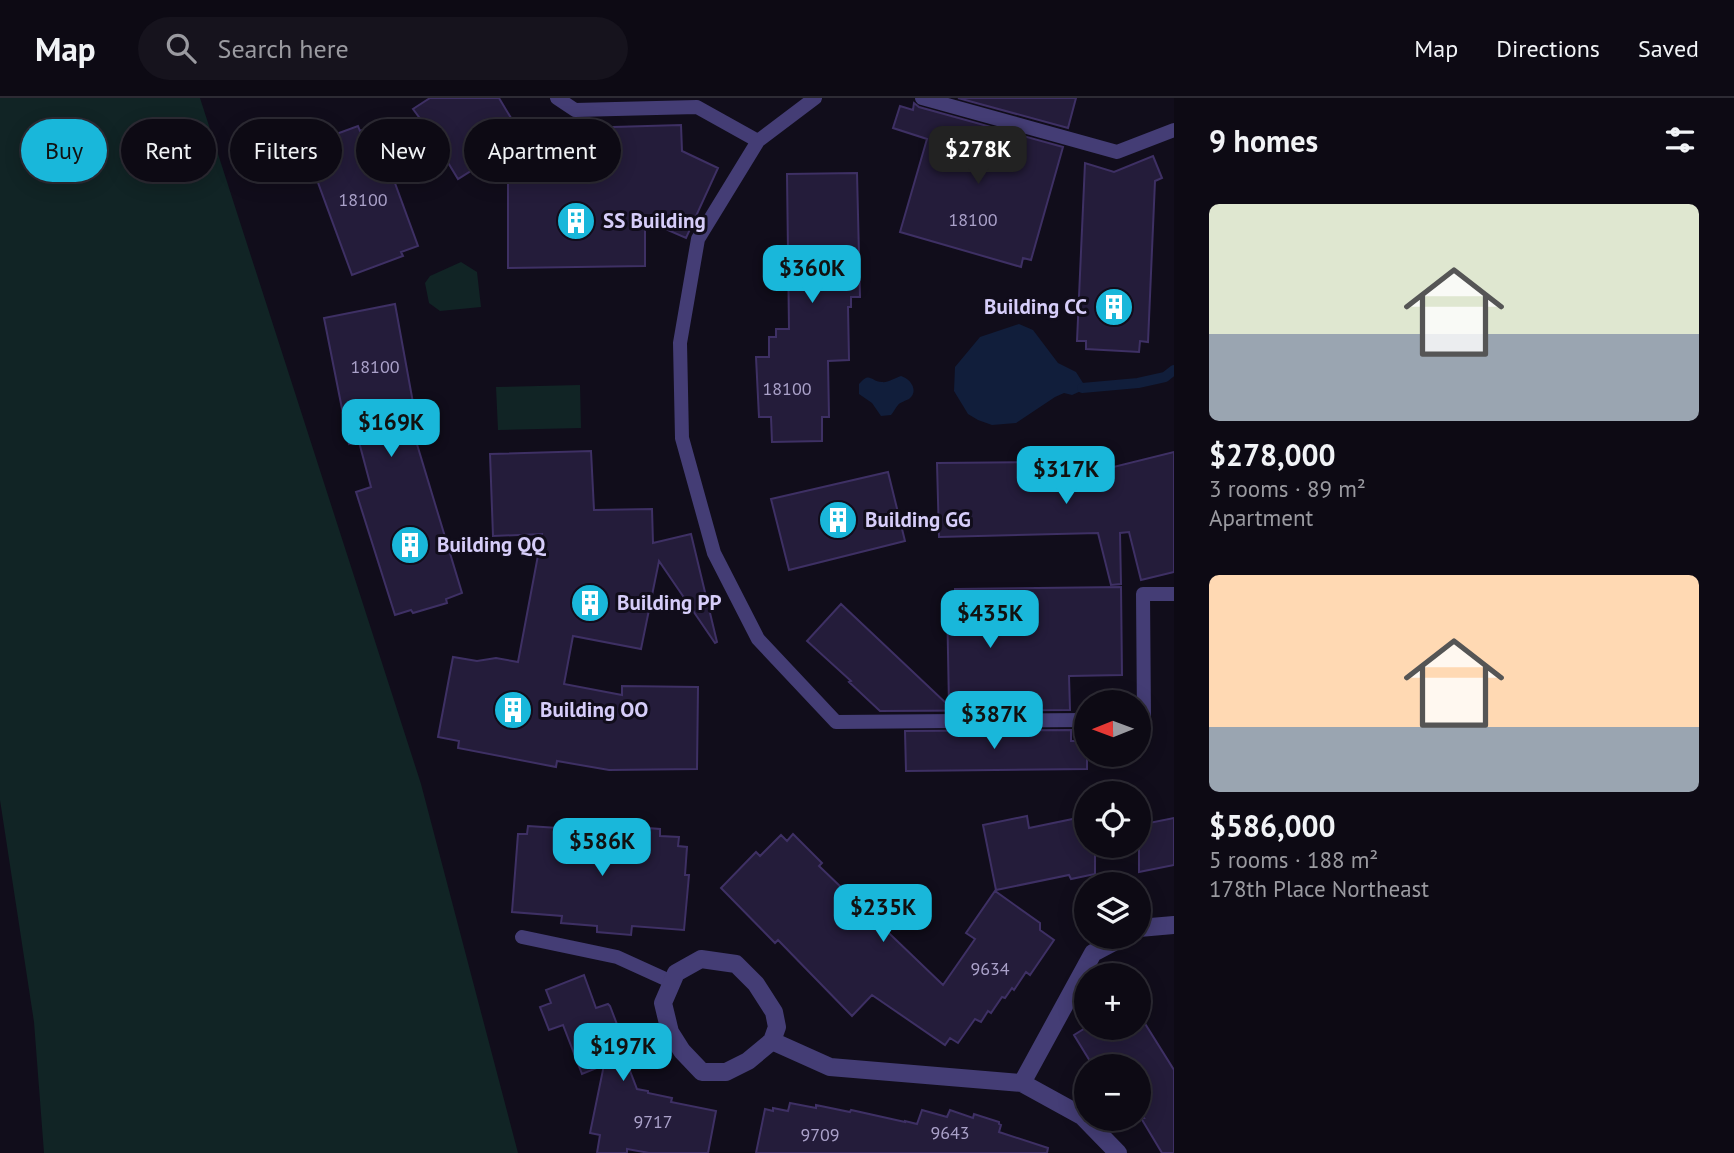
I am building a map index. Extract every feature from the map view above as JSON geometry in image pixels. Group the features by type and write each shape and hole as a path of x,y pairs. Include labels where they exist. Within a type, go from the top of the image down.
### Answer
{"street":[{"path":"1151,927 1174,925"},
{"path":"1022,1083 1093,953 1101,949"},
{"path":"701,959 736,964 756,984 774,1012 777,1027 772,1041 748,1060 726,1072 702,1072 682,1051 670,1032 663,1003 676,973 701,959"},
{"path":"772,1041 830,1067 1022,1083 1082,1116 1118,1153"}],"lane":[{"path":"557,98 575,110 697,107 758,141"},
{"path":"815,98 758,141 698,239 680,342 682,438 714,553 758,639 836,722 1074,720"},
{"path":"922,98 1117,152 1174,130"},
{"path":"1144,690 1143,594 1174,594"},
{"path":"523,937 617,957 672,982"}],"green space":[{"path":"0,98 200,98 207,119 121,119 121,182 216,182 216,148 421,784 518,1153 44,1153 34,1022 0,800"},
{"path":"461,262 477,272 481,307 440,311 429,303 425,283 430,276"},
{"path":"580,385 581,428 498,430 496,387"}],"water":[{"path":"1019,324 1033,330 1058,363 1076,372 1083,383 1081,391 1055,397 1016,423 992,425 968,414 954,391 955,367 980,337"},
{"path":"901,376 911,382 914,389 912,396 899,404 891,415 881,416 872,403 859,394 859,384 866,378 884,382"}],"building":[{"path":"430,98 499,98 512,119 464,119 464,175 458,179 450,166 450,119 420,119 413,109"},
{"path":"958,98 1076,98 1068,128"},
{"path":"914,103 919,107 1063,147 1031,260 1023,258 1021,267 900,232 927,139 893,128 900,106 913,110"},
{"path":"681,125 682,151 718,168 686,238 645,220 645,266 508,268 508,182 621,182 621,127"},
{"path":"356,127 356,182 395,182 418,246 401,252 403,256 352,275 318,182 342,182 342,132"},
{"name":"Building CC","path":"1153,156 1162,178 1155,181 1148,342 1140,341 1139,352 1086,349 1086,341 1077,341 1085,163 1114,172"},
{"path":"857,173 860,297 851,297 851,307 848,307 849,360 828,361 829,417 822,417 822,441 772,442 771,417 759,417 756,357 769,357 769,337 776,337 776,329 789,329 787,174"},
{"path":"395,304 418,430 413,431 462,593 446,599 447,603 395,615 356,492 371,487 359,442 349,444 324,318"},
{"path":"591,451 594,510 652,509 653,543 691,534 717,642 715,643 659,561 641,649 573,636 564,684 622,695 622,686 698,687 697,769 609,770 557,761 556,767 458,748 459,741 438,737 453,657 477,661 496,658 518,662 542,534 493,536 490,454"},
{"path":"1174,452 1174,572 1141,580 1129,532 1120,533 1121,584 1111,585 1098,533 939,537 937,463 1057,462 1057,481"},
{"name":"Building GG","path":"888,472 905,541 789,570 771,499"},
{"path":"1121,587 1122,675 1069,676 1070,710 880,711 807,641 841,604 949,706 947,599 955,598 955,589"},
{"path":"1071,730 1071,741 1074,741 1074,767 1087,769 906,771 905,731"},
{"path":"1027,816 1029,828 1074,819 1074,858 1095,858 1095,872 1074,872 1074,878 1071,879 1069,875 996,890 983,825"},
{"path":"1174,818 1174,865 1139,872 1139,858 1151,858 1151,823"},
{"path":"528,826 634,833 635,827 660,829 660,836 679,837 678,846 687,847 685,875 689,875 684,930 632,926 631,935 597,932 597,926 561,923 562,916 512,912 518,834 527,834"},
{"path":"793,834 822,863 819,866 943,985 975,939 966,933 995,891 1040,923 1040,930 1054,940 1030,975 1026,972 1014,990 1012,988 1005,998 1002,997 981,1022 975,1019 958,1043 950,1038 945,1045 872,995 852,1016 778,940 775,943 721,888 756,852 760,856 781,835 787,841"},
{"path":"584,975 596,1008 608,1004 610,1006 626,1048 622,1050 637,1089 672,1098 671,1102 716,1111 708,1153 649,1153 627,1149 627,1153 597,1153 600,1135 590,1133 604,1065 582,1074 563,1025 549,1030 540,1007 551,1003 546,990"},
{"path":"1151,1033 1174,1070 1174,1153 1162,1153 1149,1131 1151,1131 1151,1054 1086,1054 1077,1040 1151,1040"},
{"path":"790,1103 850,1112 851,1110 917,1124 922,1110 947,1117 950,1110 973,1118 974,1114 999,1122 999,1132 1048,1148 1047,1153 756,1153 765,1109 788,1111"}],"waterway":[{"path":"1082,388 1138,383 1165,377 1174,370"}],"place":[{"name":"SS Building","path":"576,221"},
{"name":"Building CC","path":"1114,307"},
{"name":"Building GG","path":"838,520"},
{"name":"Building QQ","path":"410,545"},
{"name":"Building PP","path":"590,603"},
{"name":"Building OO","path":"513,710"}]}
